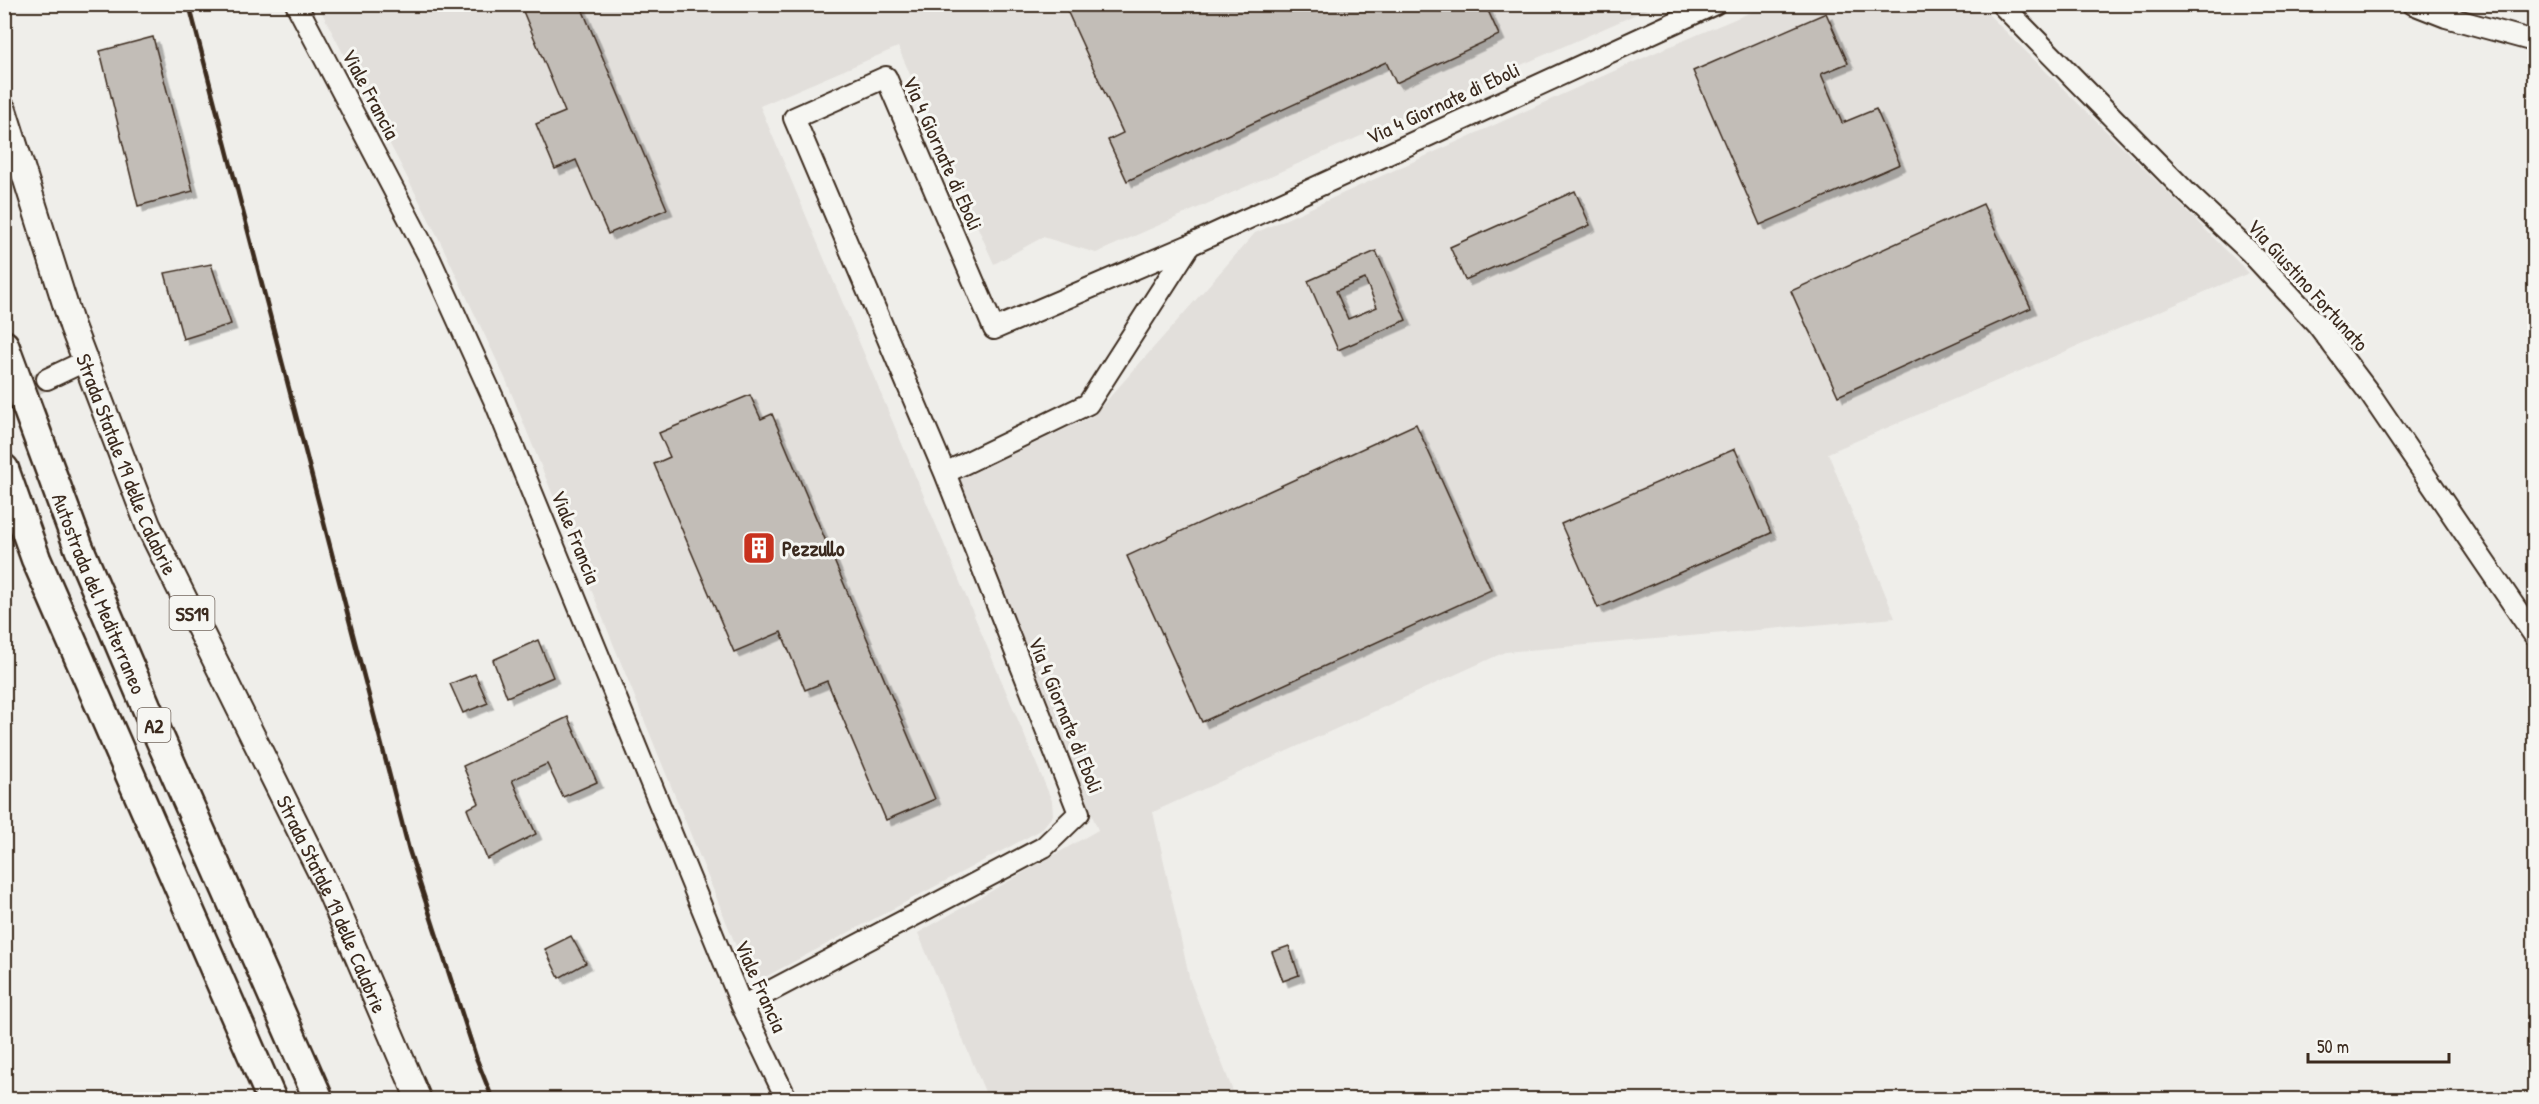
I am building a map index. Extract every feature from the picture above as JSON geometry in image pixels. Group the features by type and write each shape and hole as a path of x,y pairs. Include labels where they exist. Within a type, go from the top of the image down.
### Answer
{"highway":[{"name":"Autostrada del Mediterraneo","path":"4,345 79,548 157,732 319,1100"},
{"name":"Autostrada del Mediterraneo","path":"4,468 36,559 272,1100"}],"main road":[{"name":"Strada Statale 19 delle Calabrie","path":"4,110 72,326 148,525 329,890 419,1100"}],"street":[{"name":"Viale Francia","path":"296,4 430,259 495,402 742,1006 787,1100"},
{"name":"Via 4 Giornate di Eboli","path":"742,1006 1044,847 1079,813 945,473 794,118 886,77 994,330 1190,245 1715,4"},
{"name":"Via Giustino Fortunato","path":"2001,4 2185,191 2250,252 2317,324 2370,394 2535,635"},
{"path":"2413,4 2446,17 2535,41"},
{"path":"945,473 1088,404 1190,245"},
{"path":"47,379 85,361"}],"shaded area":[{"path":"1978,4 2249,273 1828,453 1895,618 1505,652 1153,812 1190,981 1236,1099 988,1099 918,933 1098,830 956,481 1093,416 1255,233 1654,53 1768,5"},
{"path":"318,5 1657,5 1096,253 1043,237 994,264 898,47 760,106 1052,801 1053,815 1041,830 765,977 754,978 745,968 506,380 438,237"}],"building":[{"path":"520,4 580,4 667,209 608,234 576,160 555,169 536,124 565,112"},
{"path":"1064,4 1485,4 1499,35 1396,83 1386,62 1127,181 1108,140 1123,133"},
{"path":"1826,13 1848,63 1821,74 1842,123 1876,109 1900,164 1760,225 1693,71"},
{"path":"153,37 193,191 138,206 100,51"},
{"path":"1575,191 1590,225 1465,280 1450,247"},
{"path":"1983,204 2031,308 1838,396 1791,291"},
{"path":"1376,251 1406,320 1338,350 1308,281","holes":["1365,279 1377,307 1348,319 1336,291"]},
{"path":"211,264 231,324 183,339 165,273"},
{"name":"Pezzullo","path":"750,395 761,419 772,414 935,799 886,820 827,681 805,690 781,632 734,652 654,464 670,457 659,433"},
{"path":"1416,424 1491,590 1202,722 1127,556"},
{"path":"1735,449 1771,533 1598,608 1561,524"},
{"path":"538,640 553,677 507,697 493,660"},
{"path":"475,674 488,703 463,713 450,684"},
{"path":"568,717 597,782 563,797 547,764 512,780 536,834 487,859 467,809 479,803 463,766"},
{"path":"571,936 586,963 559,978 545,949"},
{"path":"1289,946 1299,975 1283,981 1272,952"}],"tunnel":[{"path":"4,401 47,379"}],"railway":[{"path":"189,4 409,850 477,1060 493,1100"}],"place":[{"name":"Pezzullo","path":"759,548"}]}
